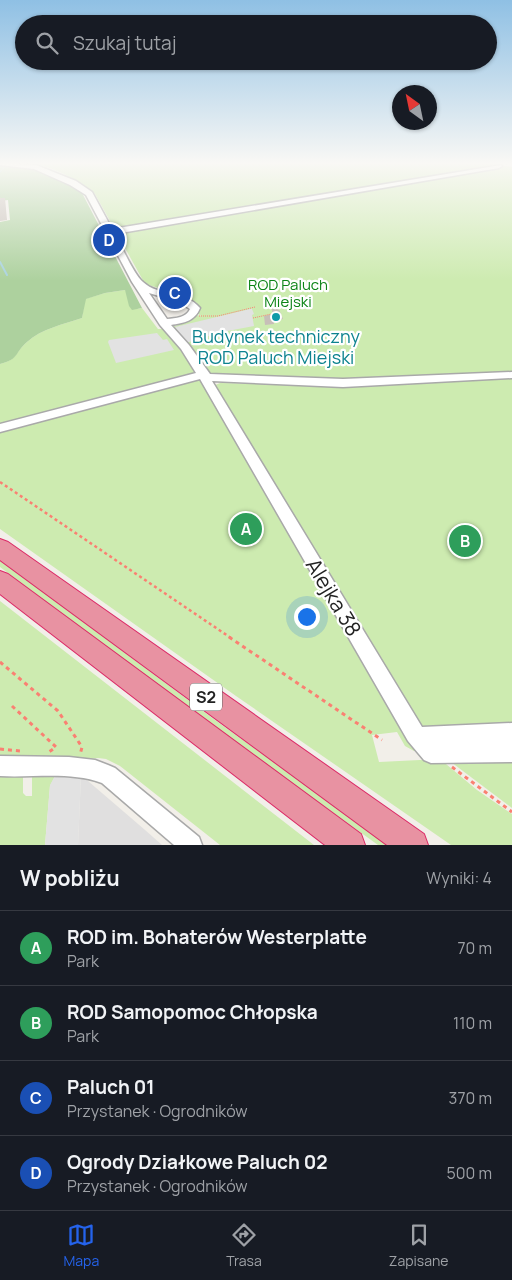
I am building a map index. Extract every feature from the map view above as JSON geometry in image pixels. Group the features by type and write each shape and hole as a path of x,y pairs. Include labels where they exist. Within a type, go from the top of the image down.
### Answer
{"highway":[{"name":"S2","path":"0,548 413,845"},
{"name":"S2","path":"0,581 350,845"}],"street":[{"name":"Alejka 38","path":"95,202 115,232 137,282 166,326 185,347 203,375 418,736 434,753"},
{"path":"115,232 286,202"},
{"path":"137,282 149,290 185,301 195,308 194,313 187,318 166,326"},
{"path":"0,428 203,375 214,379 344,382 512,375"},
{"path":"418,736 512,733"},
{"path":"434,753 512,752"},
{"path":"0,766 80,768 108,775 191,845"}],"path":[{"path":"201,317 210,317 255,307"},
{"path":"253,318 276,313"},
{"path":"0,482 382,740"},
{"path":"0,662 58,711 82,747 80,768"},
{"path":"12,706 56,747 47,754"},
{"path":"0,749 28,752"},
{"path":"434,753 512,812"}],"shaded area":[{"path":"252,309 254,314 252,315 254,326 222,332 186,343 175,327"},
{"path":"157,333 163,340 167,339 174,350 116,363 108,342 109,340"},
{"path":"81,775 145,830 162,845 78,845"},
{"path":"81,775 78,845 45,845 50,785 55,776"}],"green space":[{"path":"8,202 87,202 142,308 132,310 129,306 125,290 105,293 86,299 82,318 53,327 33,337 14,358 0,364 0,222 10,220"},
{"name":"ROD Paluch Miejski","path":"100,202 512,202 512,373 331,380 215,376 209,373 213,386 220,383 329,385 512,378 512,742 414,751 405,746 397,732 372,735 379,762 440,759 477,790 512,814 512,845 451,845 0,529 0,364 13,358 33,337 53,327 82,318 85,299 105,293 125,290 138,309 142,308 158,329 173,327 197,315 201,316 198,314 199,309 193,301 188,299 189,297 145,284"},
{"path":"0,560 215,720 389,845 378,845 228,737 0,567"},
{"path":"0,601 314,845 220,845 120,766 106,759 98,758 75,761 0,759"},
{"path":"447,759 512,759 512,808"},
{"path":"0,773 23,775 23,793 26,796 32,796 32,776 55,776 50,786 45,845 0,845"}],"building":[{"path":"0,202 5,202 7,220 0,221"},
{"path":"271,307 278,307 283,319 274,321 274,324 265,325 264,316 273,314"}],"waterway":[{"path":"0,262 7,275"}],"place":[{"name":"Ogrody Działkowe Paluch 02","path":"109,240"},
{"name":"Paluch 01","path":"175,293"},
{"name":"Budynek techniczny ROD Paluch Miejski","path":"276,317"},
{"name":"ROD im. Bohaterów Westerplatte","path":"246,529"},
{"name":"ROD Samopomoc Chłopska","path":"465,541"}]}
